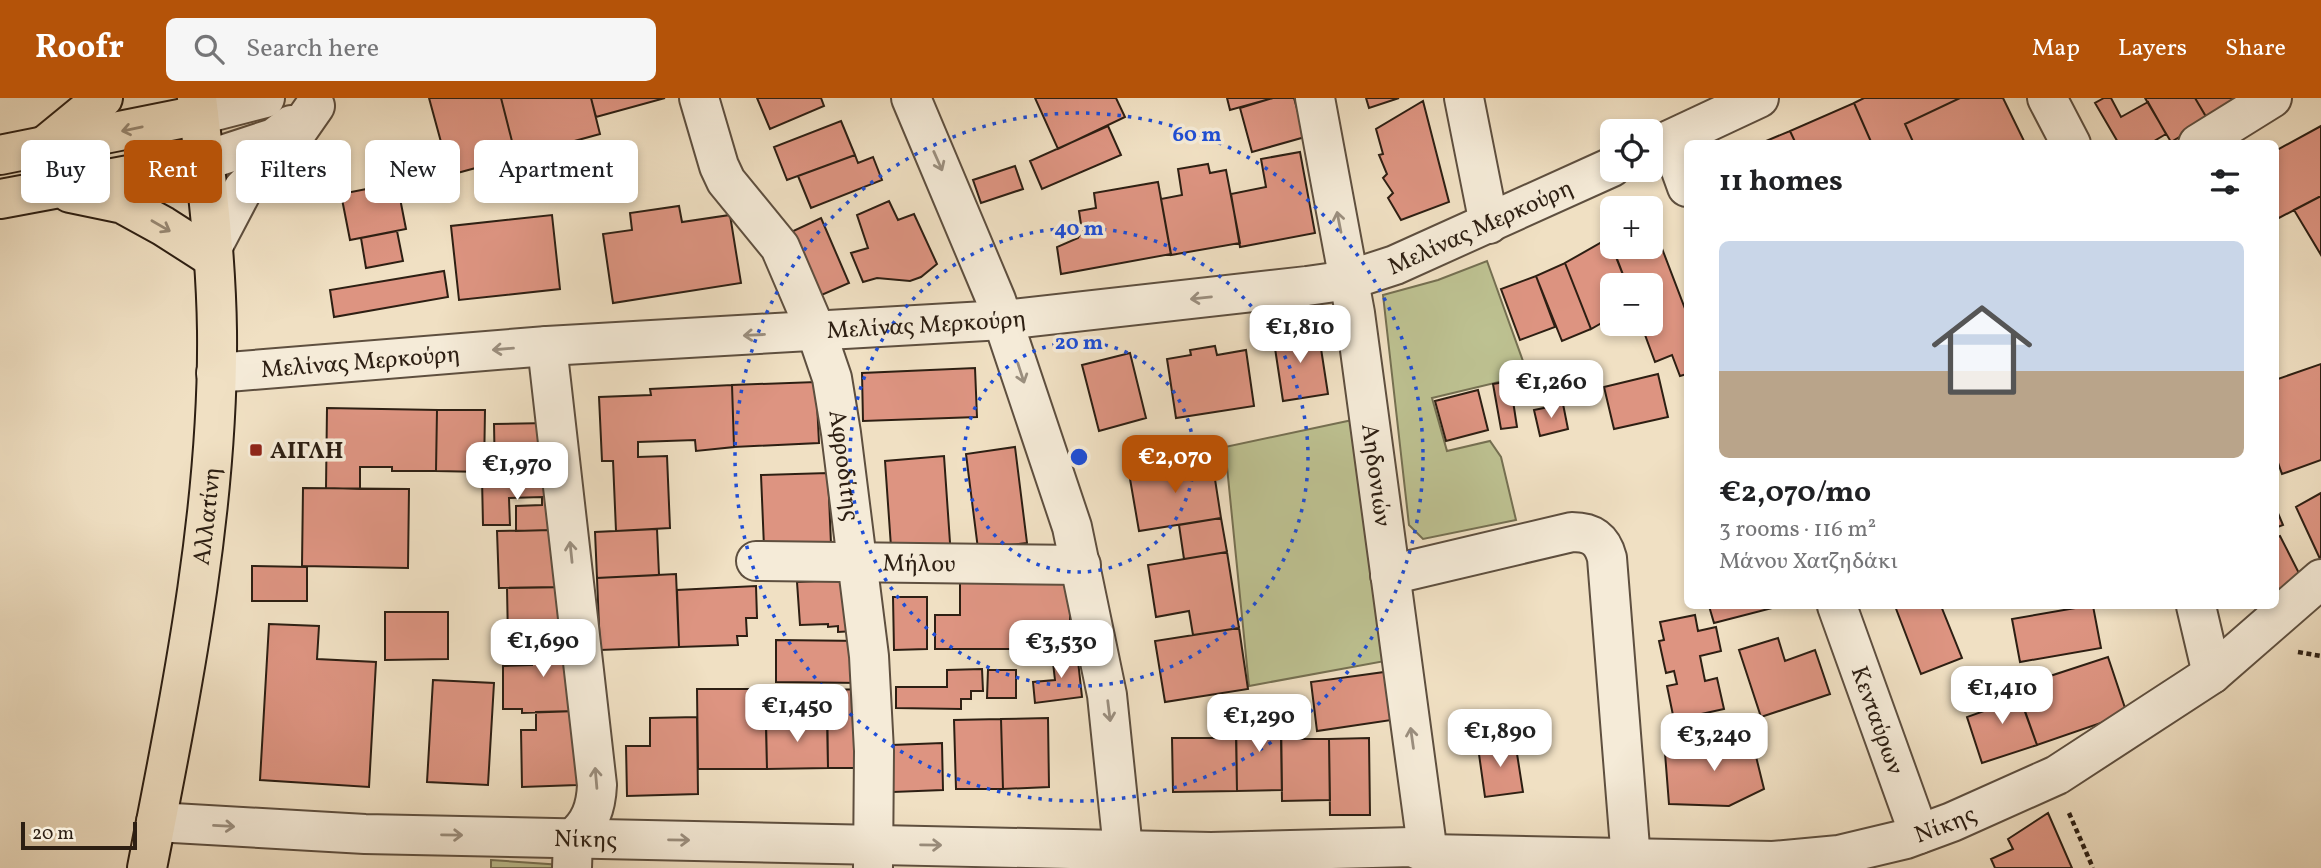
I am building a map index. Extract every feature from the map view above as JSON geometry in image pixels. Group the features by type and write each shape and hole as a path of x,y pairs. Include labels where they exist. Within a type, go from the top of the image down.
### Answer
{"main road":[{"path":"52,140 103,98"},
{"path":"70,140 198,107"},
{"name":"Αλλατίνη","path":"198,107 202,140"},
{"path":"0,155 21,151"},
{"path":"0,199 21,195"},
{"path":"110,201 123,204 212,253"},
{"name":"Αλλατίνη","path":"147,868 181,687 206,512 217,330 208,203"}],"street":[{"path":"198,107 265,98"},
{"name":"Αφροδίτης","path":"699,98 726,181 780,247 816,331 832,378 859,564 869,656 873,717 873,856"},
{"path":"911,98 961,213 1003,320 1054,468 1080,565 1107,695 1123,849"},
{"name":"Αηδονιών","path":"1315,98 1349,280 1390,575 1418,856"},
{"path":"1464,98 1489,224"},
{"path":"1663,143 1759,98"},
{"path":"2046,98 2069,140"},
{"path":"2204,140 2272,98"},
{"path":"222,154 274,138 321,102"},
{"path":"212,253 243,189 292,139 321,102"},
{"path":"1663,149 1684,182"},
{"name":"Μελίνας Μερκούρη","path":"216,373 547,346 1003,320 1349,280 1395,265 1600,173"},
{"path":"547,346 597,785 592,815 572,853"},
{"path":"1390,575 1572,533 1584,533 1596,538 1604,547 1631,860"},
{"name":"Μήλου","path":"756,561 1080,565"},
{"name":"Νίκης","path":"156,822 365,834 572,853 873,856 1123,849 1631,860 1739,865 1839,855 1919,834 2053,776 2212,674 2321,579"},
{"path":"2246,645 2321,603"},
{"name":"Κενταύρων","path":"1838,609 1919,834"},
{"path":"2197,609 2212,674"}],"path":[{"path":"2053,776 2094,868"}],"green space":[{"path":"1487,261 1528,375 1432,398 1447,451 1490,441 1501,457 1516,520 1423,539 1409,525 1383,295 1438,280"},
{"path":"1357,419 1385,661 1249,686 1225,447"},
{"path":"491,860 562,865 562,868 491,868"}],"building":[{"path":"429,98 501,98 512,140 474,140 474,168 460,172 460,140 440,140"},
{"path":"501,98 591,98 600,134 578,140 512,140"},
{"path":"591,98 665,98 596,117"},
{"path":"757,98 821,98 824,106 770,129"},
{"path":"1035,98 1116,98 1125,117 1058,149"},
{"path":"1227,98 1273,98 1230,110"},
{"path":"1273,98 1294,98 1305,137 1252,152 1240,108"},
{"path":"1366,98 1399,98 1369,108"},
{"path":"1864,98 1960,98 1905,124 1912,140 1870,140 1854,103"},
{"path":"1960,98 2003,98 2024,140 1912,140 1905,124"},
{"path":"2111,98 2121,117 2148,102 2166,134 2156,140 2117,140 2095,103"},
{"path":"2145,98 2195,98 2208,120 2174,140 2170,140"},
{"path":"2195,98 2239,98 2208,120"},
{"path":"1423,101 1449,202 1401,220 1388,198 1393,193 1383,178 1387,174 1379,155 1383,154 1376,129"},
{"path":"1854,103 1870,140 1794,140 1790,131"},
{"path":"841,121 855,155 787,180 774,147"},
{"path":"1108,126 1121,155 1042,189 1030,161"},
{"path":"2321,126 2321,196 2279,218 2279,149"},
{"path":"1790,131 1794,140 1769,140"},
{"path":"1300,152 1315,233 1240,247 1231,194 1266,187 1261,159"},
{"path":"855,155 858,163 873,157 882,180 811,208 798,176"},
{"path":"1208,164 1210,173 1226,170 1240,243 1171,255 1161,199 1182,195 1178,169"},
{"path":"1015,166 1023,189 981,203 973,180"},
{"path":"1158,182 1171,254 1061,274 1057,247 1078,238 1082,231 1079,211 1096,208 1094,193"},
{"path":"365,189 365,203 401,203 406,229 350,240 343,203 351,203 351,192"},
{"path":"2321,196 2321,255 2294,210"},
{"path":"889,201 898,220 914,214 937,264 921,277 910,281 877,278 863,282 851,253 868,248 857,215"},
{"path":"679,206 682,222 730,215 741,283 613,303 603,234 632,230 630,213"},
{"path":"552,215 560,289 459,300 451,226"},
{"path":"821,218 849,283 817,297 789,233"},
{"path":"397,231 403,261 366,268 361,238"},
{"path":"1600,243 1600,259 1617,259 1622,273 1600,273 1600,324 1591,329 1565,263"},
{"path":"1663,251 1684,306 1684,375 1680,376 1672,355 1655,362 1645,336 1663,336 1663,273 1622,273 1617,259 1663,259"},
{"path":"1565,263 1591,329 1562,341 1536,276"},
{"path":"444,271 448,297 334,317 330,290"},
{"path":"1536,276 1555,327 1520,340 1501,289"},
{"path":"1318,329 1328,394 1283,401 1273,335"},
{"path":"1215,346 1217,355 1246,350 1254,406 1176,418 1167,359 1191,355 1190,350"},
{"path":"1130,353 1146,418 1099,431 1082,365"},
{"path":"2321,364 2321,460 2282,474 2279,465 2279,379"},
{"path":"975,368 977,417 863,421 862,373"},
{"path":"1569,371 1573,390 1513,401 1517,427 1501,429 1493,384"},
{"path":"1658,374 1668,417 1614,429 1604,387"},
{"path":"816,382 819,443 734,447 732,385"},
{"path":"732,385 734,447 696,451 695,440 638,442 638,457 667,456 670,528 616,531 613,461 602,461 599,397 651,395 650,389"},
{"path":"1478,390 1488,430 1446,441 1435,401"},
{"path":"1563,404 1568,429 1540,436 1534,410"},
{"path":"327,408 437,410 436,471 392,471 392,467 360,467 360,489 326,488"},
{"path":"437,410 485,410 484,472 436,471"},
{"path":"548,423 549,476 495,477 494,424"},
{"path":"1015,447 1027,543 978,549 966,454"},
{"path":"944,456 951,557 892,561 885,461"},
{"path":"1212,460 1221,518 1139,531 1129,473"},
{"path":"828,473 831,544 764,547 761,475"},
{"path":"549,476 550,530 516,531 516,506 542,505 542,497 509,498 510,525 483,525 482,478"},
{"path":"303,488 409,489 408,568 302,566"},
{"path":"2321,493 2321,561 2296,507"},
{"path":"1221,518 1227,552 1184,559 1179,525"},
{"path":"657,529 659,575 597,578 595,532"},
{"path":"558,530 559,587 499,588 497,531"},
{"path":"2279,536 2304,583 2279,594"},
{"path":"1227,552 1239,628 1193,635 1189,611 1156,617 1148,565"},
{"path":"252,566 307,567 307,601 252,601"},
{"path":"676,574 679,647 600,650 597,578"},
{"path":"851,579 854,631 838,632 838,626 828,627 828,624 800,625 797,582"},
{"path":"960,580 1070,580 1070,649 935,649 935,615 960,615"},
{"path":"756,586 757,618 746,618 747,636 737,636 738,645 679,647 677,590"},
{"path":"573,587 574,639 508,640 507,588"},
{"path":"893,597 927,597 927,649 894,650"},
{"path":"1710,609 1768,609 1714,623"},
{"path":"1896,609 1942,609 1962,658 1921,674"},
{"path":"2070,609 2094,609 2101,648 2020,662 2012,619"},
{"path":"385,612 448,612 448,659 385,660"},
{"path":"1695,615 1698,631 1716,627 1721,651 1700,656 1705,681 1717,678 1724,709 1674,720 1667,686 1677,684 1674,671 1666,673 1659,641 1664,640 1660,622"},
{"path":"269,624 319,626 317,659 376,662 369,787 260,780"},
{"path":"1239,628 1248,689 1165,702 1155,641"},
{"path":"1778,638 1785,661 1815,650 1830,694 1761,717 1739,650"},
{"path":"531,639 574,639 576,711 522,713 522,709 503,709 503,666 532,665"},
{"path":"776,640 863,641 862,683 776,682"},
{"path":"1077,652 1082,697 1035,703 1033,682 1055,680 1052,654"},
{"path":"2108,657 2127,714 2037,745 2021,701 2049,692 2044,678"},
{"path":"982,669 983,691 971,691 971,699 961,699 961,709 896,708 896,687 947,687 947,670"},
{"path":"988,670 1016,670 1016,698 987,698"},
{"path":"1399,670 1405,718 1317,731 1311,682"},
{"path":"433,680 494,683 488,785 427,782"},
{"path":"2014,680 2037,745 1982,763 1967,717 2001,705 1995,686"},
{"path":"697,689 765,689 767,769 698,769"},
{"path":"867,689 868,768 828,768 827,690"},
{"path":"576,711 577,785 522,787 521,730 536,730 536,712"},
{"path":"1281,716 1282,790 1237,791 1236,717"},
{"path":"697,717 698,794 627,796 626,746 650,746 650,718"},
{"path":"1048,718 1049,787 1003,789 1001,719"},
{"path":"827,719 828,768 767,769 766,720"},
{"path":"1001,719 1003,789 956,789 954,720"},
{"path":"1750,732 1764,789 1729,806 1669,804 1665,753"},
{"path":"1172,738 1236,738 1237,791 1173,792"},
{"path":"1369,738 1370,815 1330,815 1329,739"},
{"path":"1281,739 1329,739 1330,800 1282,801"},
{"path":"1515,741 1523,792 1485,797 1478,747"},
{"path":"942,743 943,790 893,792 892,745"},
{"path":"2048,813 2072,868 1995,868 1991,859 2013,849 2008,839"}],"place":[{"name":"ΑΙΓΛΗ","path":"256,450"}]}
